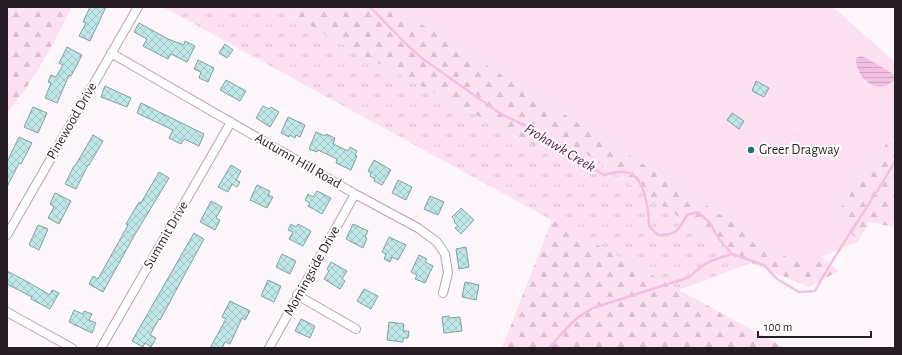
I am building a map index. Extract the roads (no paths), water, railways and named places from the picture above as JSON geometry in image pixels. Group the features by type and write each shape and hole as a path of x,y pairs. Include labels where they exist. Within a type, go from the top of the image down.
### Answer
{"street":[{"name":"Pinewood Drive","path":"7,235 138,7"},
{"name":"Autumn Hill Road","path":"111,53 355,194 418,228 437,242 445,254 448,273 443,293"},
{"name":"Summit Drive","path":"101,348 231,122"},
{"name":"Morningside Drive","path":"269,348 297,295 355,194"},
{"path":"297,295 356,329"},
{"path":"7,312 72,348"}],"waterway":[{"name":"Frohawk Creek","path":"370,7 407,45 423,59 501,114 532,129 604,175 623,172 634,176 639,181 645,196 649,226 658,235 673,233 679,228 687,215 698,212 710,223 719,239 732,254 764,265 777,279 799,292 815,291 824,274 895,161"},
{"path":"549,348 577,318 593,308 690,277 709,262 732,254"}],"place":[{"name":"Greer Dragway","path":"751,150"}]}
